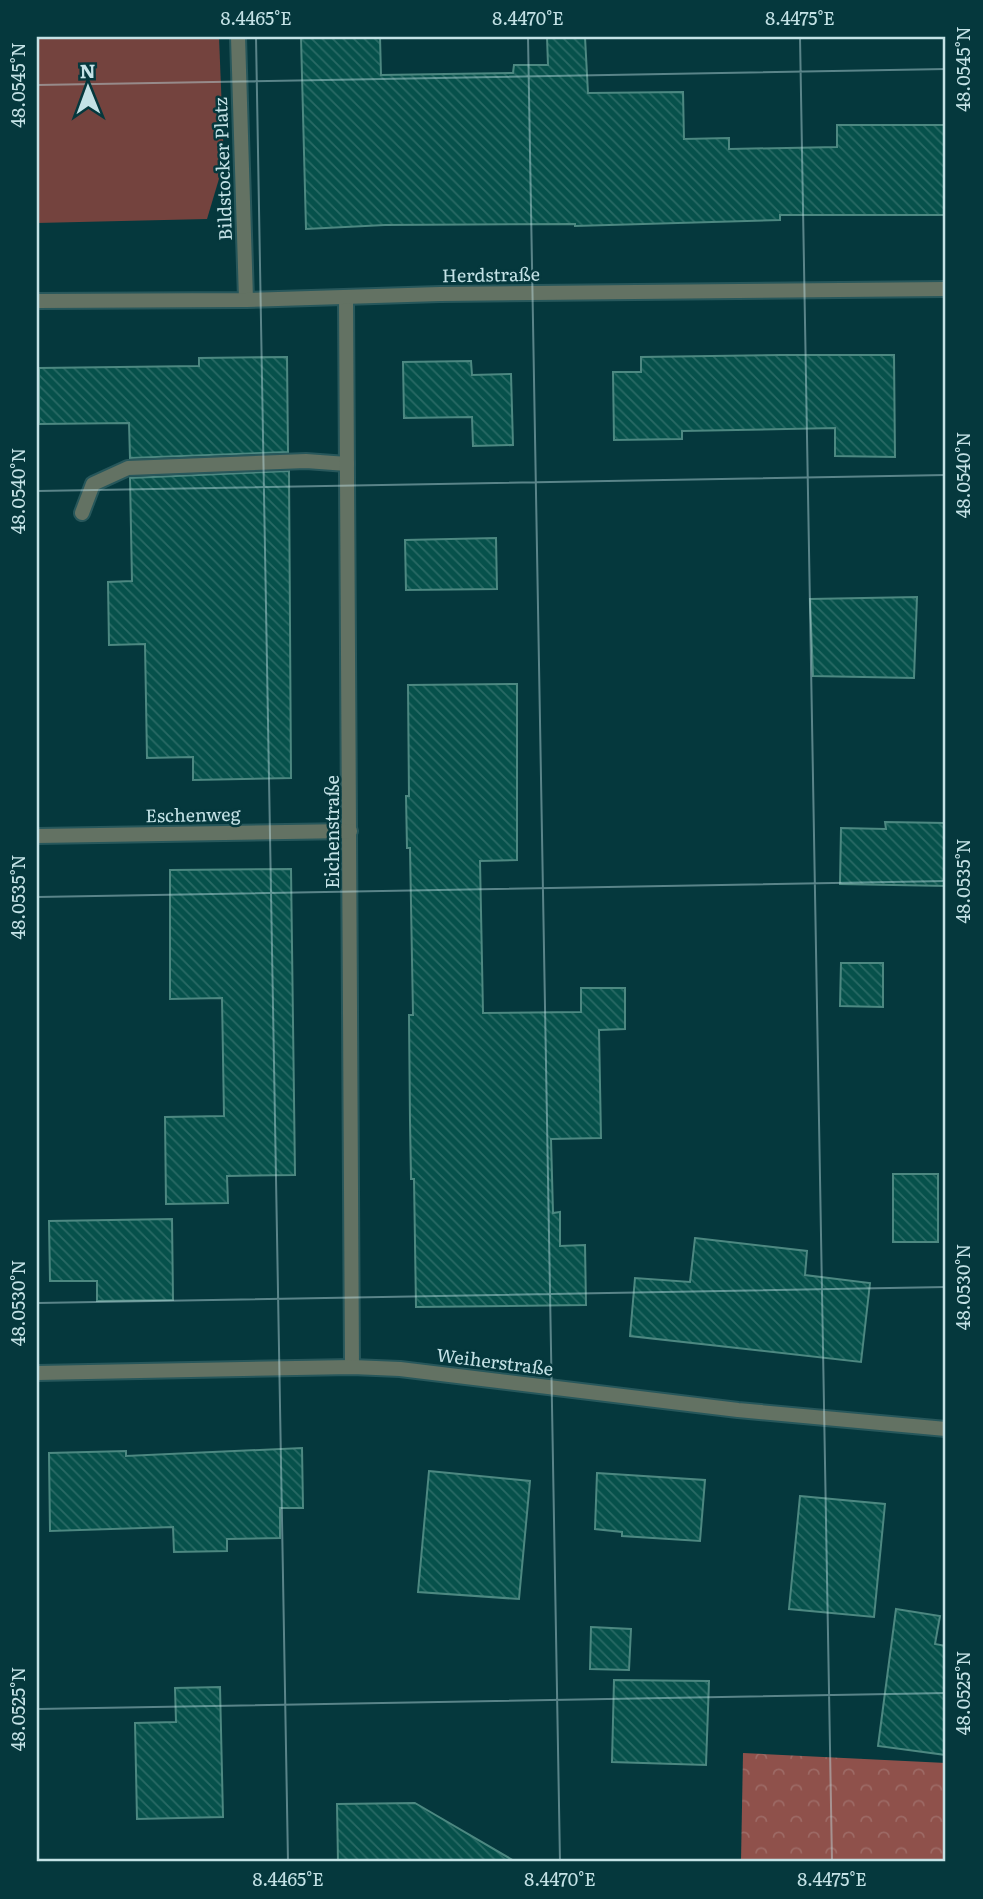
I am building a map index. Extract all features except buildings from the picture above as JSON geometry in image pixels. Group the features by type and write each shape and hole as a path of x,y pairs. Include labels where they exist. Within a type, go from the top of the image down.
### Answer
{"street":[{"name":"Bildstocker Platz","path":"238,37 246,300"},
{"name":"Herdstraße","path":"37,301 946,289"},
{"name":"Eichenstraße","path":"346,297 352,1367"},
{"path":"82,513 93,484 128,467 306,461 347,464"},
{"name":"Eschenweg","path":"37,836 350,831"},
{"name":"Weiherstraße","path":"37,1373 352,1367 400,1369 738,1410 946,1429"}],"green space":[{"path":"743,1753 946,1763 946,1862 741,1862"}],"shaded area":[{"path":"37,37 219,37 224,162 207,219 37,223"}]}
